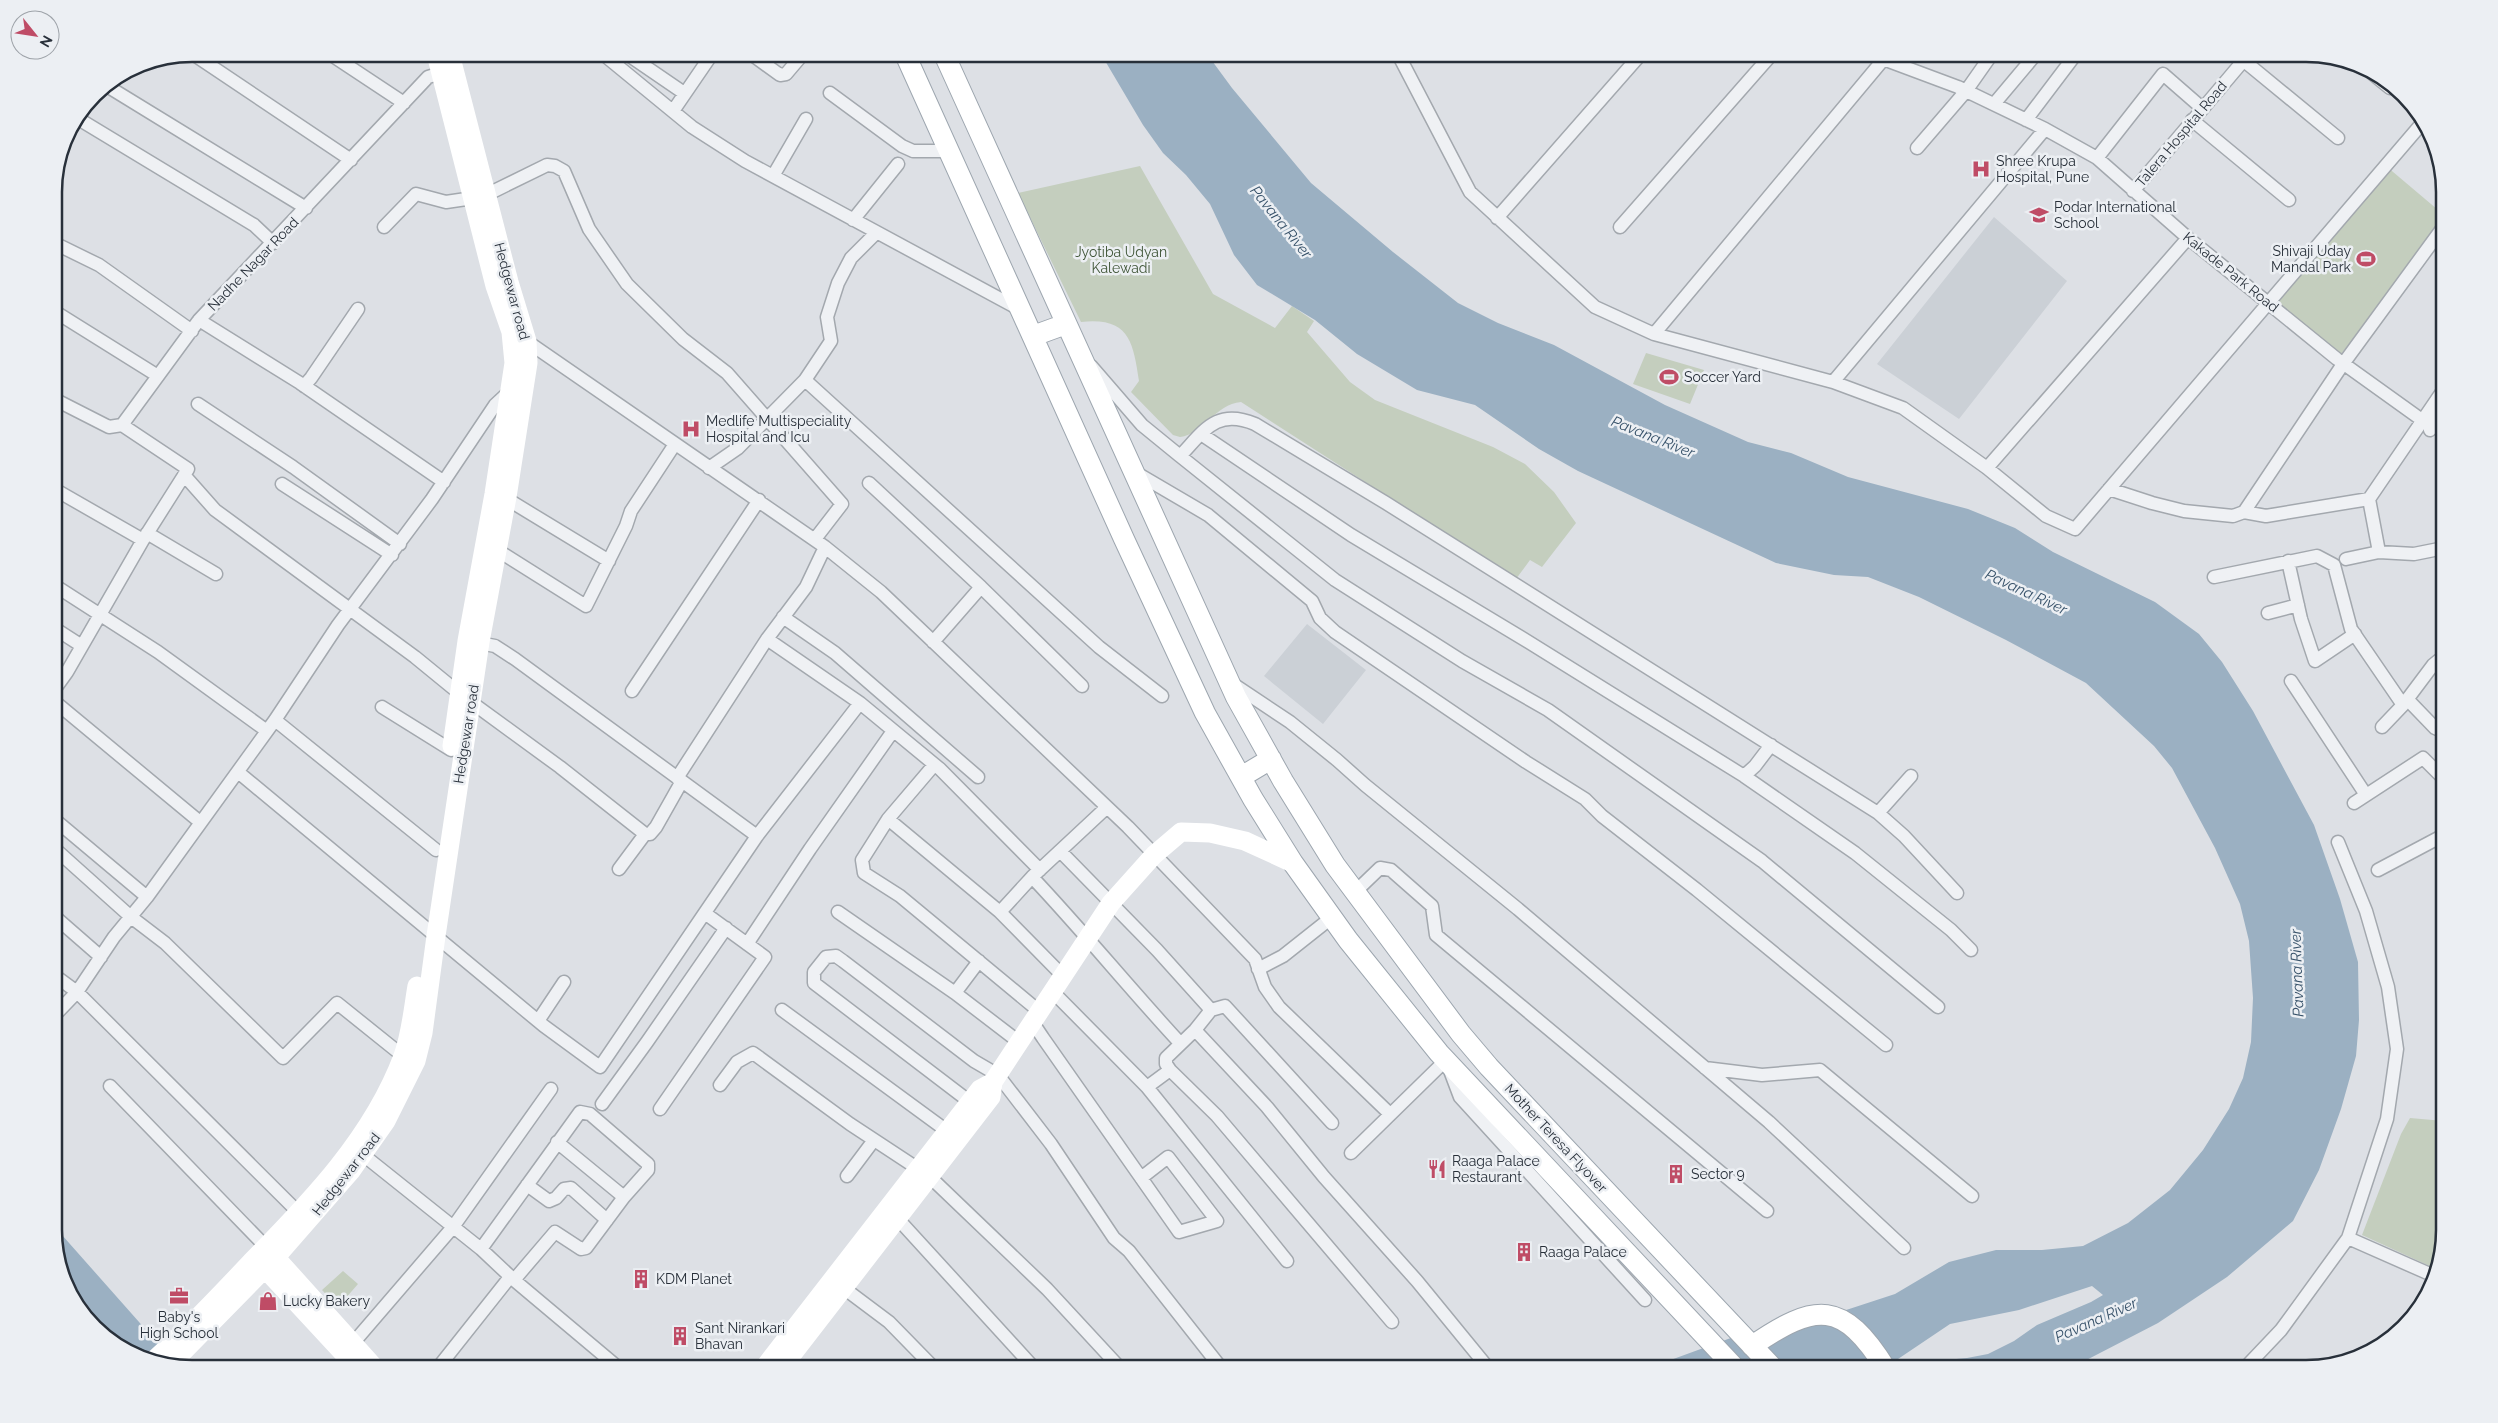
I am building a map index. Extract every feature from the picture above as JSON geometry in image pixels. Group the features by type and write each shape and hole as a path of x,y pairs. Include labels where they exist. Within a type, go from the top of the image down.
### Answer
{"main road":[{"name":"Mother Teresa Flyover","path":"909,63 1124,540 1201,704 1241,777 1294,863 1332,918 1396,1002 1446,1060 1726,1360"},
{"name":"Mother Teresa Flyover","path":"948,63 1228,681 1270,759 1335,865 1461,1034 1489,1067 1765,1360"},
{"name":"Hedgewar road","path":"358,1151 403,1056 431,932 473,642 500,495 516,392 514,363 519,337 495,286 480,196 449,65"},
{"path":"1033,336 1066,324"},
{"name":"Hedgewar road","path":"473,642 497,550 500,495"},
{"name":"Hedgewar road","path":"187,1339 304,1218 358,1151 386,1121 416,1061 423,1033 436,850 451,750 465,697"},
{"path":"1241,777 1270,759"},
{"path":"786,1360 838,1284 924,1172 991,1097 996,1079 1019,1042 1090,939 1111,903 1154,855 1181,832 1210,833 1245,841 1294,863"},
{"path":"771,1360 898,1219 947,1131 980,1089 996,1079"},
{"path":"266,1258 349,1348 364,1360"},
{"path":"1752,1346 1786,1325 1811,1315 1828,1315 1846,1321 1860,1332 1880,1360"},
{"path":"160,1356 187,1339"},
{"path":"174,1359 187,1339"},
{"path":"349,1348 354,1360"}],"street":[{"path":"1402,62 1470,192 1595,307 1654,334 1833,382 1903,408 1987,468 2046,516 2075,529 2268,301 2418,128"},
{"path":"1497,218 1634,62"},
{"path":"1620,227 1765,62"},
{"path":"1654,334 1877,62"},
{"name":"Kakade Park Road","path":"1897,62 1966,91 2045,128 2097,158 2188,238 2268,301 2343,364 2426,425"},
{"path":"1917,148 1966,91 1986,62"},
{"path":"1994,104 2029,62"},
{"path":"2026,120 2070,62"},
{"name":"Talera Hospital Road","path":"2133,191 2242,62"},
{"path":"2252,62 2338,138"},
{"path":"206,63 351,160"},
{"path":"343,63 404,103"},
{"path":"614,63 692,127 773,176 1021,310"},
{"path":"640,63 684,94"},
{"path":"673,111 705,63"},
{"path":"764,63 780,75 786,74 796,63"},
{"name":"Nadhe Nagar Road","path":"122,426 199,320 428,77 449,65"},
{"path":"2097,158 2163,74 2202,108"},
{"path":"113,89 306,208"},
{"path":"830,93 902,146 913,150 949,151"},
{"path":"773,176 806,119"},
{"path":"2192,120 2289,200"},
{"path":"83,122 254,225 273,243"},
{"path":"1833,382 2045,128"},
{"path":"853,220 898,164"},
{"path":"384,226 416,194 446,202 480,196 547,165 555,166 564,171 589,229 627,284 683,339 727,373 768,417 842,504 820,543 806,587 767,638 680,780 652,832 644,834 620,869"},
{"path":"709,468 738,448 805,380 831,341 827,317 838,284 851,258 876,233"},
{"path":"1987,468 2188,238"},
{"path":"2244,512 2343,364 2435,238"},
{"path":"63,248 98,265 192,331"},
{"path":"304,386 358,309"},
{"path":"63,317 158,376"},
{"path":"199,320 304,386 444,482"},
{"path":"519,337 820,543 881,592 1128,827 1255,959 1265,987 1279,1006 1390,1114"},
{"path":"1080,355 1142,424 1335,580 1462,661 1548,710 1762,861 1938,1007"},
{"path":"805,380 1099,647 1162,696"},
{"path":"63,1007 77,992 101,956 147,897 238,772 350,610 396,550 444,482 495,405 516,392"},
{"path":"63,404 110,427 122,426 188,469 145,536 63,676"},
{"path":"198,404 293,467 396,550"},
{"path":"2110,489 2184,511 2233,516 2244,512 2266,516 2369,499 2426,425 2435,408"},
{"path":"2426,425 2435,417"},
{"path":"1180,456 1212,424 1222,418 1242,419 1255,424 1386,503 1878,813 1904,836 1957,893"},
{"path":"1201,434 1351,535 1522,638 1744,776 1855,853 1951,930 1971,950"},
{"path":"497,550 586,606 631,511 675,444"},
{"path":"1133,471 1208,515 1312,601 1320,618 1335,632 1526,762 1585,799 1602,816 1712,901 1886,1045"},
{"path":"184,475 215,510 560,767 644,834"},
{"path":"869,483 1082,686"},
{"path":"282,484 396,550"},
{"path":"63,494 216,574"},
{"path":"500,495 608,561"},
{"path":"2369,499 2379,552"},
{"path":"632,691 758,500"},
{"path":"2346,559 2379,552 2414,554 2435,550"},
{"path":"2214,577 2317,556 2334,565 2351,629 2405,702 2436,728"},
{"path":"2288,561 2298,605 2315,661 2355,634"},
{"path":"933,642 981,588"},
{"path":"63,592 158,652 267,731"},
{"path":"2268,613 2298,605"},
{"path":"783,617 835,653 978,776"},
{"path":"63,634 82,646"},
{"path":"767,638 860,703 934,765 1036,873 1142,1002 1180,1043"},
{"path":"473,642 495,646 515,659 757,836"},
{"path":"2382,728 2435,665"},
{"path":"1228,681 1290,722 1518,909 1769,1122 1904,1248"},
{"path":"2291,681 2366,795"},
{"path":"238,772 538,1021 600,1067 706,914 757,836 860,703"},
{"path":"382,707 451,750"},
{"path":"63,708 200,822"},
{"path":"275,720 436,850"},
{"path":"747,944 810,849 893,731"},
{"path":"1744,776 1756,766 1771,745"},
{"path":"2354,803 2423,758 2436,771"},
{"path":"934,765 888,819 862,860 864,873 900,896 979,961 1036,1017 1141,1178 1180,1232 1217,1221 1168,1158 1166,1157 1141,1178"},
{"path":"1878,813 1911,776"},
{"path":"1000,912 1036,873 1061,852 1106,808"},
{"path":"888,819 1000,912 1058,984 1147,1087 1287,1261"},
{"path":"63,827 147,897"},
{"path":"2378,870 2436,839"},
{"path":"2253,1360 2281,1330 2348,1238 2387,1119 2397,1050 2385,977 2366,911 2338,842"},
{"path":"1061,852 1211,1010"},
{"path":"63,856 131,917 165,943 283,1058 336,1003 403,1056"},
{"path":"1355,892 1380,868 1391,870 1432,906 1436,935 1767,1211"},
{"path":"838,912 1019,1042"},
{"path":"660,1109 765,957 706,914"},
{"path":"1258,969 1284,956 1332,918"},
{"path":"63,924 101,956"},
{"path":"602,1104 726,928"},
{"path":"970,1102 814,983 814,972 826,957 836,956 843,961 996,1079 1051,1144 1114,1238 1130,1251 1215,1360"},
{"path":"954,994 979,961"},
{"path":"63,982 77,992 304,1218"},
{"path":"538,1021 564,982"},
{"path":"1332,1124 1225,1006 1211,1010 1195,1030 1166,1058 1166,1064 1170,1070 1217,1116 1392,1322"},
{"path":"782,1010 947,1131"},
{"path":"1195,1030 1267,1107 1324,1177 1416,1281 1482,1360"},
{"path":"720,1085 737,1062 753,1053 874,1140 924,1172 1047,1289 1113,1360"},
{"path":"1351,1152 1446,1060 1460,1097 1645,1300"},
{"path":"1705,1068 1762,1075 1820,1070 1972,1196"},
{"path":"1147,1087 1170,1070"},
{"path":"110,1086 266,1258"},
{"path":"349,1348 453,1227 551,1089"},
{"path":"444,1360 512,1278 553,1233 558,1233 583,1249 648,1170 648,1164 590,1114 580,1112 481,1249"},
{"path":"847,1176 874,1140"},
{"path":"557,1142 624,1197"},
{"path":"358,1151 481,1249 512,1278 609,1360"},
{"path":"527,1185 549,1201 556,1198 564,1189 570,1188 607,1220"},
{"path":"898,1219 1027,1360"},
{"path":"2348,1238 2428,1274"},
{"path":"838,1284 889,1322 926,1360"}],"shaded area":[{"path":"1994,217 2067,281 1959,419 1877,364"},
{"path":"1307,624 1366,670 1323,724 1264,676"}],"green space":[{"name":"Jyotiba Udyan Kalewadi","path":"1140,166 1213,294 1275,328 1292,306 1314,321 1307,332 1350,382 1375,400 1493,447 1525,464 1554,492 1576,523 1542,567 1530,560 1516,579 1241,402 1224,408 1196,431 1188,435 1180,437 1173,435 1131,392 1139,381 1131,343 1126,335 1119,328 1109,323 1097,321 1081,322 1018,193"},
{"path":"2386,166 2435,207 2435,237 2337,359 2268,301"},
{"name":"Soccer Yard","path":"1646,353 1704,370 1690,404 1633,384"},
{"path":"2410,1118 2436,1120 2436,1231 2430,1266 2362,1235 2401,1134"},
{"path":"343,1271 358,1284 338,1307 322,1290"}],"water":[{"name":"Pavana River","path":"1106,63 1213,63 1232,88 1311,183 1393,252 1458,303 1498,323 1554,345 1665,405 1748,442 1791,453 1848,477 1968,509 2015,528 2053,552 2155,602 2199,634 2222,662 2253,711 2314,825 2340,899 2358,962 2359,1020 2356,1056 2341,1109 2319,1170 2293,1221 2227,1277 2158,1323 2086,1360 1945,1360 1988,1354 2014,1341 2037,1325 2103,1295 2092,1286 2019,1310 1950,1324 1898,1360 1671,1360 1739,1335 1837,1313 1895,1294 1949,1262 1996,1250 2042,1250 2083,1246 2128,1223 2170,1190 2203,1150 2229,1109 2243,1078 2251,1042 2253,998 2249,941 2240,904 2215,848 2172,768 2154,746 2086,683 2006,640 1919,597 1868,577 1834,575 1776,563 1578,471 1539,449 1475,405 1417,390 1357,354 1315,320 1257,285 1234,255 1210,204 1186,175 1163,153 1143,125"},
{"path":"63,1236 171,1358 143,1351 127,1343 95,1316 84,1303 69,1272"}],"place":[{"name":"Shree Krupa Hospital, Pune","path":"1981,169"},
{"name":"Podar International School","path":"2039,215"},
{"name":"Shivaji Uday Mandal Park","path":"2366,259"},
{"name":"Soccer Yard","path":"1669,377"},
{"name":"Medlife Multispeciality Hospital and Icu","path":"691,429"},
{"name":"Raaga Palace Restaurant","path":"1437,1169"},
{"name":"Sector 9","path":"1676,1174"},
{"name":"Raaga Palace","path":"1524,1252"},
{"name":"KDM Planet","path":"641,1279"},
{"name":"Baby's High School","path":"179,1296"},
{"name":"Lucky Bakery","path":"268,1301"},
{"name":"Sant Nirankari Bhavan","path":"680,1336"}]}
